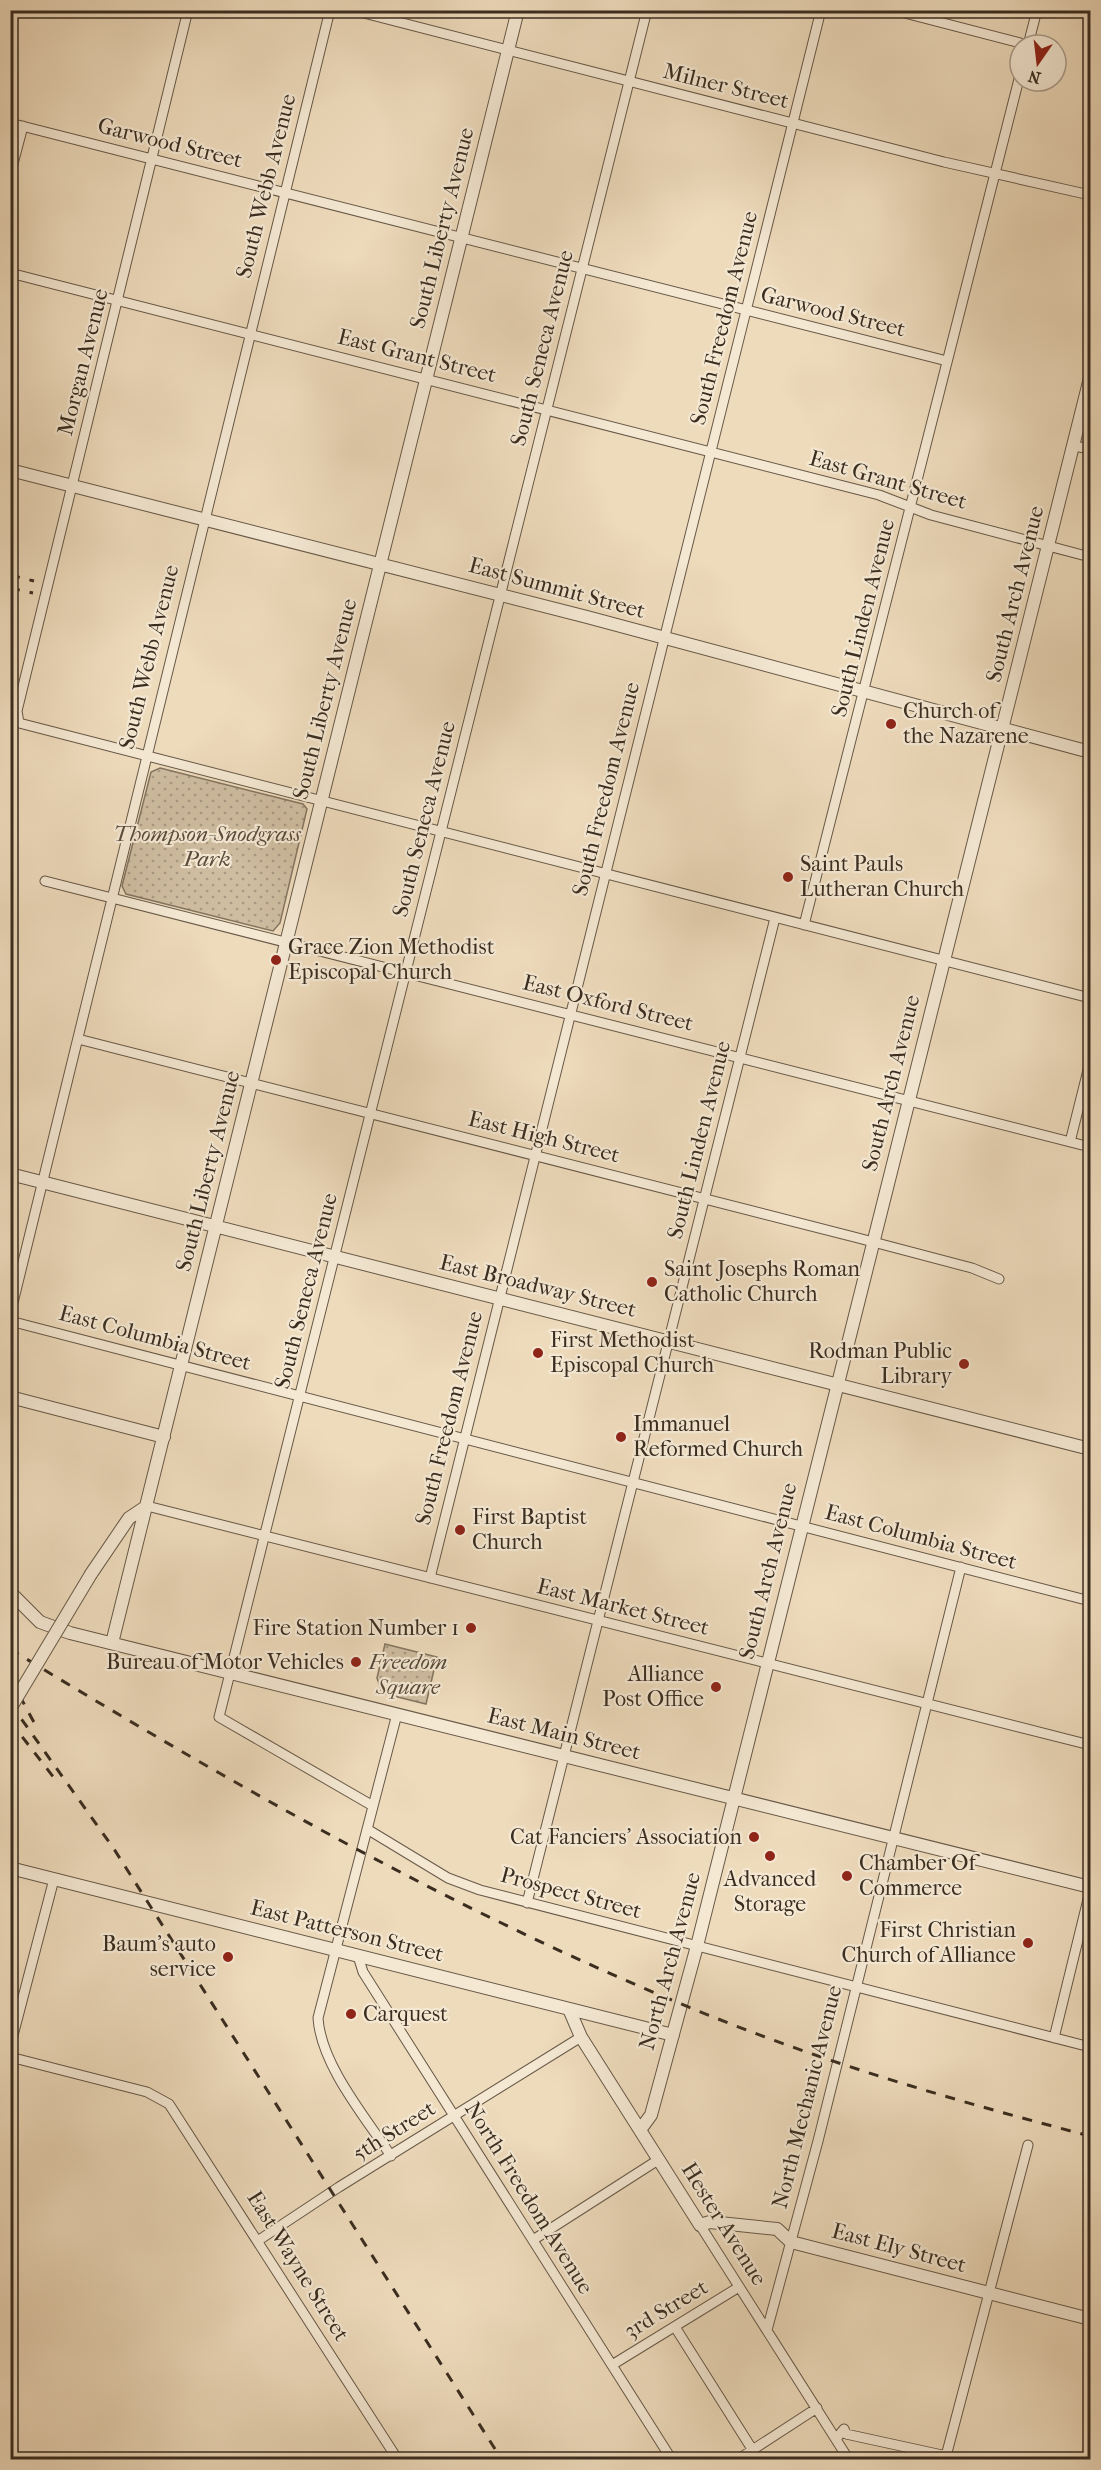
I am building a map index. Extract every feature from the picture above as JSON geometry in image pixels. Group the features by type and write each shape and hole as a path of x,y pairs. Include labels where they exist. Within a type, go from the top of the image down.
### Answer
{"street":[{"name":"Morgan Avenue","path":"146,756 19,723 17,711 188,10"},
{"name":"South Webb Avenue","path":"10,1315 330,10"},
{"name":"Milner Street","path":"352,10 793,124 1090,195"},
{"name":"South Liberty Avenue","path":"112,1643 518,10"},
{"name":"South Seneca Avenue","path":"373,1806 219,1717 647,10"},
{"name":"South Freedom Avenue","path":"429,1578 821,10"},
{"path":"894,10 927,15 1008,39"},
{"path":"1031,33 1037,10"},
{"name":"South Linden Avenue","path":"804,925 1015,93"},
{"name":"Garwood Street","path":"10,123 947,361"},
{"path":"10,175 23,126"},
{"name":"East Grant Street","path":"10,273 869,492 931,515 1090,557"},
{"name":"South Arch Avenue","path":"733,1798 1090,378"},
{"path":"1074,446 1090,449"},
{"name":"East Summit Street","path":"10,470 501,595 1090,752"},
{"path":"146,756 1090,999"},
{"name":"East Oxford Street","path":"45,881 740,1056 1090,1147"},
{"name":"South Linden Avenue","path":"527,1903 775,918"},
{"name":"East High Street","path":"78,1039 873,1242 952,1263 999,1279"},
{"path":"1070,1142 1090,1062"},
{"name":"East Broadway Street","path":"10,1173 1090,1449"},
{"name":"East Columbia Street","path":"10,1321 1090,1600"},
{"path":"10,1397 164,1437"},
{"path":"10,1709 91,1574 129,1518 147,1506"},
{"name":"East Market Street","path":"147,1506 1090,1745"},
{"name":"North Mechanic Avenue","path":"767,2331 961,1567"},
{"name":"East Main Street","path":"10,1592 30,1614 52,1627 1090,1889"},
{"path":"391,2156 341,2080 320,2033 320,2004 397,1714"},
{"name":"North Arch Avenue","path":"640,2130 651,2115 697,1946 733,1798"},
{"name":"Prospect Street","path":"367,1829 451,1879 527,1903 1090,2047"},
{"name":"East Patterson Street","path":"10,1868 673,2035"},
{"path":"10,2047 54,1879"},
{"path":"1054,2038 1090,1889"},
{"name":"North Freedom Avenue","path":"358,1956 363,1972 672,2460"},
{"name":"Hester Avenue","path":"569,2009 581,2037 849,2460"},
{"name":"5th Street","path":"259,2240 581,2037"},
{"name":"East Wayne Street","path":"10,2057 159,2097 177,2112 398,2460"},
{"path":"946,2457 987,2293 1028,2145"},
{"path":"533,2240 658,2160"},
{"name":"East Ely Street","path":"700,2225 710,2222 777,2229 791,2242 1090,2319"},
{"name":"3rd Street","path":"612,2365 740,2287"},
{"path":"675,2327 752,2450"},
{"path":"737,2460 817,2408"},
{"path":"836,2439 844,2429 846,2434 965,2460"}],"green space":[{"name":"Thompson-Snodgrass Park","path":"160,768 303,804 307,809 280,923 273,931 126,894 122,886 151,772"},
{"name":"Freedom Square","path":"385,1644 437,1657 426,1704 382,1693 377,1678"}],"railway":[{"path":"10,575 34,581"},
{"path":"10,588 33,593"},
{"path":"10,1649 186,1754 365,1854 456,1901 641,1987 736,2026 824,2058 912,2086 1090,2136"},
{"path":"10,1678 36,1726"},
{"path":"10,1703 114,1849 502,2460"},
{"path":"10,1721 58,1783"}],"place":[{"name":"Church of the Nazarene","path":"891,724"},
{"name":"Saint Pauls Lutheran Church","path":"788,877"},
{"name":"Grace Zion Methodist Episcopal Church","path":"276,960"},
{"name":"Saint Josephs Roman Catholic Church","path":"652,1282"},
{"name":"First Methodist Episcopal Church","path":"538,1353"},
{"name":"Rodman Public Library","path":"964,1364"},
{"name":"Immanuel Reformed Church","path":"621,1437"},
{"name":"First Baptist Church","path":"460,1530"},
{"name":"Fire Station Number 1","path":"471,1628"},
{"name":"Bureau of Motor Vehicles","path":"356,1662"},
{"name":"Alliance Post Office","path":"716,1687"},
{"name":"Cat Fanciers' Association","path":"754,1837"},
{"name":"Advanced Storage","path":"770,1856"},
{"name":"Chamber Of Commerce","path":"847,1876"},
{"name":"First Christian Church of Alliance","path":"1028,1943"},
{"name":"Baum's auto service","path":"228,1957"},
{"name":"Carquest","path":"351,2014"}]}
